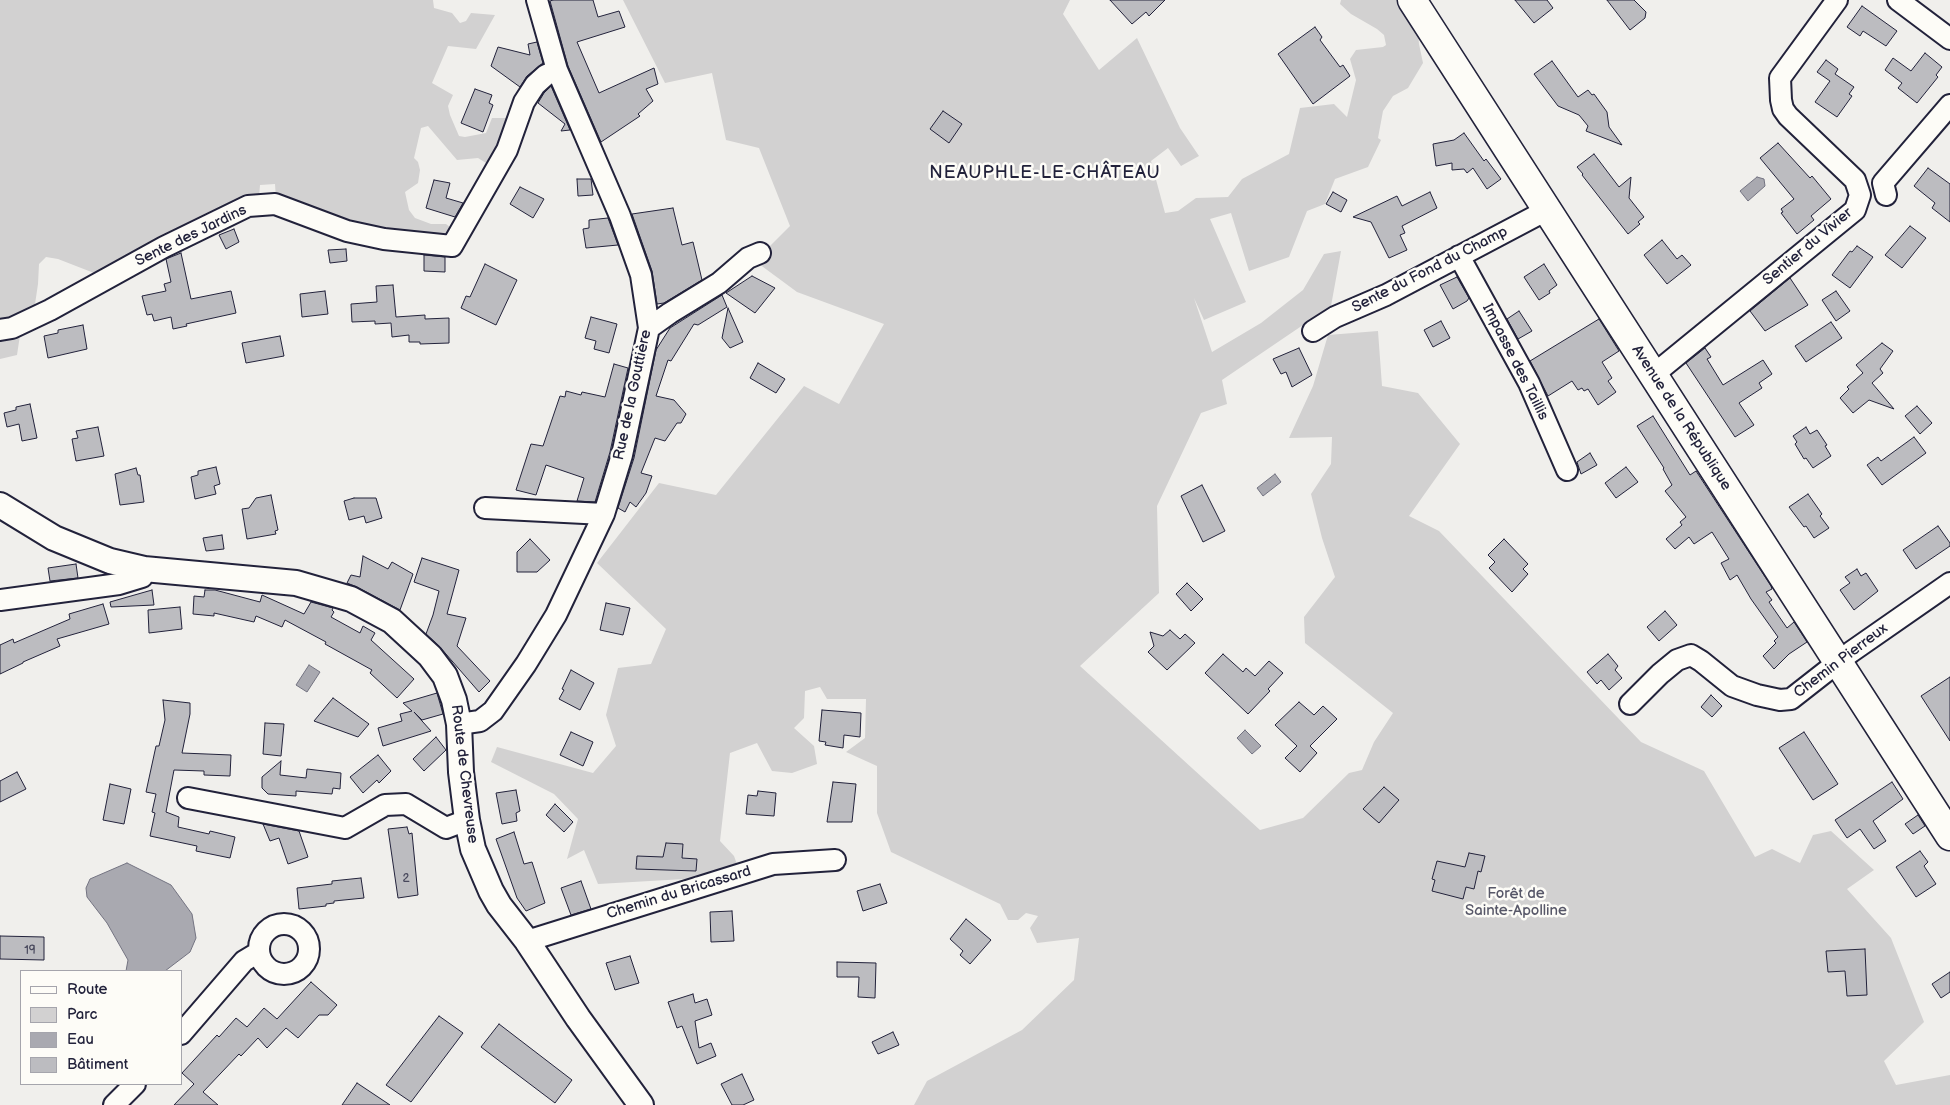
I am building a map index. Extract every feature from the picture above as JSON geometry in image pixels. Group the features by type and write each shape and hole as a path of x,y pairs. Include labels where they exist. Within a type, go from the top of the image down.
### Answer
{"main road":[{"name":"Avenue de la République","path":"1412,0 1950,836"}],"street":[{"name":"Rue de la Gouttière","path":"460,724 480,721 493,711 526,664 556,615 604,514 622,455 649,328 642,275 620,216 558,70 538,0"},
{"name":"Sentier du Vivier","path":"1653,375 1855,210 1860,195 1855,180 1788,116 1783,109 1781,100 1780,78 1837,0"},
{"path":"1898,0 1950,39"},
{"name":"Sente des Jardins","path":"0,330 12,328 50,310 164,247 248,206 275,204 356,233 384,239 452,246 507,150 524,102 540,80 558,70"},
{"path":"1886,195 1883,182 1950,105"},
{"name":"Sente du Fond du Champ","path":"1314,331 1335,317 1386,294 1547,210"},
{"path":"649,328 670,312 719,283 748,258 760,253"},
{"name":"Impasse des Taillis","path":"1459,256 1529,383 1567,470"},
{"name":"Route de Chevreuse","path":"0,505 61,541 110,561 144,569 296,583 351,599 392,622 430,656 445,676 454,700 460,724 461,772 467,820 473,849 490,891 498,905 527,941 578,1018 641,1105"},
{"path":"485,508 604,514"},
{"path":"0,600 119,584 142,577 144,569"},
{"name":"Chemin Pierreux","path":"1630,704 1677,660 1691,655 1732,686 1757,696 1780,700 1791,699 1851,652 1950,583"},
{"path":"188,798 345,828 385,805 406,804 446,828 467,820"},
{"name":"Chemin du Bricassard","path":"527,941 773,864 835,860"},
{"path":"182,1033 244,961 259,952"},
{"path":"114,1105 134,1085"}],"green space":[{"path":"0,0 433,0 434,8 452,13 460,23 466,21 471,13 495,15 476,49 448,46 432,83 453,95 448,106 459,136 465,137 486,133 492,118 514,118 494,163 486,163 478,158 457,160 428,126 421,128 414,158 418,162 420,170 418,183 405,192 409,210 415,218 431,224 446,224 450,227 451,239 392,235 276,199 275,184 260,185 259,197 106,270 94,273 58,259 46,257 39,264 31,331 20,335 17,355 0,359"},
{"name":"Forêt de Sainte-Apolline","path":"623,0 1070,0 1063,14 1099,70 1137,38 1180,128 1199,156 1181,166 1168,148 1151,161 1165,213 1178,211 1196,198 1228,197 1242,179 1289,154 1300,108 1334,104 1347,117 1356,80 1350,59 1356,50 1386,45 1384,35 1351,14 1340,4 1341,0 1403,0 1417,22 1423,63 1408,88 1393,96 1383,111 1378,138 1381,140 1368,167 1335,179 1325,204 1307,211 1289,257 1249,271 1231,213 1210,219 1246,302 1204,320 1194,298 1212,352 1261,323 1303,290 1324,254 1341,251 1331,306 1222,380 1227,404 1201,413 1157,506 1159,593 1080,666 1260,830 1303,818 1349,773 1362,770 1374,742 1393,713 1305,643 1304,617 1335,577 1322,538 1311,494 1331,464 1332,437 1289,438 1313,386 1328,335 1378,331 1382,386 1418,393 1460,444 1409,516 1439,531 1641,742 1704,771 1755,857 1772,849 1800,863 1813,835 1831,831 1874,870 1847,889 1891,938 1924,1022 1884,1061 1896,1085 1950,1075 1950,1105 914,1105 927,1081 1022,1030 1074,980 1079,938 1037,943 1030,928 1038,916 1026,913 1018,920 1008,920 1000,904 891,852 877,813 877,766 846,752 865,738 866,699 827,699 820,687 805,691 804,718 794,728 814,746 817,764 792,773 772,771 757,743 730,753 720,841 734,856 738,867 702,878 598,884 584,850 567,859 578,819 554,794 491,762 497,747 593,773 616,746 606,715 618,668 651,664 666,629 597,563 659,483 716,495 804,386 839,404 884,324 797,292 755,261 790,226 759,148 726,140 712,73 665,83"}],"water":[{"path":"1757,177 1764,179 1765,186 1748,201 1740,191"},
{"path":"1275,474 1281,482 1263,496 1257,488"},
{"path":"309,665 320,672 307,692 296,685"},
{"path":"1245,730 1261,746 1252,754 1237,738"},
{"path":"127,863 171,885 192,914 196,938 190,952 166,970 126,970 128,960 107,923 87,897 86,888 90,879"}],"building":[{"path":"593,0 598,17 619,11 625,27 577,42 599,93 654,68 658,84 646,89 653,101 638,114 640,116 601,142 568,66 550,1"},
{"path":"1110,0 1165,0 1149,16 1146,12 1132,24"},
{"path":"1515,0 1547,0 1553,8 1534,23"},
{"path":"1607,0 1634,0 1646,12 1645,18 1630,30"},
{"path":"1862,6 1897,31 1886,46 1863,31 1860,36 1847,27"},
{"path":"1315,27 1322,37 1320,40 1340,67 1343,65 1350,76 1313,104 1278,54"},
{"path":"537,42 543,63 527,76 520,87 491,66 498,47 530,55 528,44"},
{"path":"1925,53 1942,67 1936,75 1938,77 1917,103 1898,88 1902,83 1885,70 1893,58 1911,71"},
{"path":"1826,60 1838,69 1835,74 1854,87 1849,94 1852,96 1837,117 1815,102 1830,81 1817,72"},
{"path":"1552,61 1578,97 1588,90 1592,95 1594,94 1607,112 1609,127 1622,145 1586,131 1588,126 1579,115 1558,106 1534,74"},
{"path":"551,86 570,130 561,131 565,124 538,103"},
{"path":"475,89 492,95 489,103 493,105 483,132 461,123"},
{"path":"943,111 962,124 949,143 930,129"},
{"path":"1464,133 1484,161 1486,159 1501,179 1487,189 1473,168 1467,173 1464,169 1452,170 1452,163 1436,166 1433,144 1454,140"},
{"path":"1778,143 1810,178 1812,176 1831,199 1811,216 1814,220 1797,234 1781,213 1783,212 1781,209 1794,199 1760,158"},
{"path":"1594,154 1619,187 1631,177 1629,198 1644,217 1638,222 1640,224 1628,234 1577,167"},
{"path":"1928,168 1950,184 1950,222 1932,208 1935,203 1914,186"},
{"path":"577,179 591,179 593,195 578,196"},
{"path":"434,180 450,183 446,198 463,203 455,217 426,208"},
{"path":"520,187 544,199 533,218 510,204"},
{"path":"1333,192 1347,200 1341,212 1326,204"},
{"path":"1430,192 1437,208 1402,226 1405,233 1400,235 1407,250 1389,258 1371,222 1353,217 1397,196 1402,206"},
{"path":"673,208 682,245 693,242 702,280 664,303 657,304 652,271 632,214"},
{"path":"608,218 618,245 586,248 583,229 589,228 589,220"},
{"path":"1910,226 1926,238 1902,268 1885,255"},
{"path":"234,229 239,242 226,249 219,235"},
{"path":"1662,240 1677,259 1682,255 1691,265 1667,284 1644,255"},
{"path":"1857,246 1873,257 1850,288 1832,275 1850,251 1852,252"},
{"path":"346,249 347,261 330,263 328,250"},
{"path":"181,253 191,299 231,291 236,313 186,324 187,326 173,329 171,317 154,321 152,314 147,315 142,296 166,291 164,284 171,282 166,259"},
{"path":"424,255 445,257 445,272 424,271"},
{"path":"485,264 517,280 496,325 461,308 466,296 470,297"},
{"path":"1544,264 1557,285 1549,291 1550,293 1539,300 1524,277"},
{"path":"752,276 775,288 755,313 726,293"},
{"path":"1457,277 1469,298 1453,309 1440,285"},
{"path":"1790,278 1808,305 1765,331 1750,311"},
{"path":"393,285 396,317 425,315 425,319 449,318 449,343 420,344 420,342 409,342 409,335 392,337 391,323 375,324 375,321 352,322 351,304 377,302 376,286"},
{"path":"325,291 328,314 302,317 300,294"},
{"path":"1836,291 1850,311 1836,321 1822,300"},
{"path":"722,295 727,307 698,325 694,324 671,361 668,360 656,396 674,400 686,414 681,423 677,423 665,441 655,438 641,473 652,476 646,493 636,507 630,502 625,512 618,508 634,458 656,350 670,328"},
{"path":"728,308 743,342 730,348 722,338"},
{"path":"1519,311 1532,331 1518,339 1507,319"},
{"path":"591,317 617,324 609,353 594,349 596,341 585,338"},
{"path":"1599,319 1619,351 1602,362 1612,378 1608,381 1616,392 1598,405 1588,389 1584,391 1582,388 1578,390 1572,381 1548,396 1530,361"},
{"path":"1441,321 1450,338 1433,347 1424,330"},
{"path":"1831,322 1842,338 1806,362 1795,346"},
{"path":"83,325 87,349 48,358 44,336 58,333 58,330"},
{"path":"280,336 284,356 246,363 242,343"},
{"path":"1882,343 1893,351 1880,369 1883,373 1872,383 1894,409 1869,400 1853,413 1840,398 1849,389 1847,387 1863,373 1856,365"},
{"path":"1299,348 1312,375 1292,387 1286,372 1281,374 1273,359"},
{"path":"1705,348 1711,357 1707,359 1723,385 1763,360 1772,374 1759,383 1762,388 1739,403 1754,425 1735,437 1686,363"},
{"path":"758,363 785,379 776,393 750,378"},
{"path":"614,364 628,368 610,452 595,502 577,501 584,478 546,465 536,495 516,490 531,444 543,446 560,396 565,397 566,391 581,395 582,392 605,397"},
{"path":"30,404 37,438 22,441 19,424 7,427 4,413 16,410 16,407"},
{"path":"1917,406 1932,423 1920,434 1905,416"},
{"path":"1653,416 1690,475 1696,471 1771,586 1772,589 1766,592 1772,600 1769,602 1787,628 1794,622 1807,642 1789,654 1774,669 1763,656 1776,643 1774,641 1778,637 1751,599 1737,575 1730,580 1721,563 1729,559 1712,532 1694,544 1689,537 1675,549 1666,539 1682,525 1680,522 1686,517 1665,491 1672,485 1664,468 1637,426"},
{"path":"98,427 104,456 76,461 72,439 78,438 76,431"},
{"path":"1806,427 1810,434 1817,430 1827,445 1825,446 1831,456 1813,468 1806,458 1804,459 1795,444 1797,442 1793,436"},
{"path":"1914,437 1926,453 1882,485 1867,465 1878,457 1881,461"},
{"path":"1590,453 1597,465 1581,474 1577,462"},
{"path":"216,467 220,484 214,486 216,494 195,499 191,477 198,475 198,471"},
{"path":"1626,467 1638,482 1616,498 1605,483"},
{"path":"136,468 138,475 140,475 144,502 120,505 115,474"},
{"path":"1202,485 1225,531 1203,542 1181,496"},
{"path":"1808,494 1829,528 1814,538 1789,507"},
{"path":"271,495 278,530 275,531 276,534 247,539 242,509 249,508 256,498"},
{"path":"354,498 376,498 382,518 366,523 364,516 349,520 344,501"},
{"path":"1938,526 1950,543 1950,546 1916,569 1903,550"},
{"path":"222,535 224,549 206,551 203,538"},
{"path":"530,539 550,560 537,572 517,572 517,552"},
{"path":"1504,539 1528,564 1523,569 1528,574 1512,592 1489,568 1495,562 1488,555"},
{"path":"363,556 388,569 392,562 413,574 400,610 347,583 351,575 360,577"},
{"path":"422,558 459,570 447,614 466,618 457,646 490,681 479,692 439,646 426,634 439,591 414,582"},
{"path":"76,564 78,578 50,581 48,568"},
{"path":"1857,569 1861,576 1866,573 1878,591 1854,610 1840,590 1850,583 1845,577"},
{"path":"1187,583 1203,599 1191,611 1176,594"},
{"path":"152,590 154,605 111,607 110,602"},
{"path":"205,590 215,590 260,602 262,595 304,614 311,602 333,608 334,612 331,617 360,633 363,626 375,633 371,640 414,679 397,698 370,673 372,670 285,620 282,627 256,616 254,622 214,613 214,616 193,614 194,596 204,597"},
{"path":"606,603 630,608 623,635 600,630"},
{"path":"103,604 109,624 57,639 60,646 0,674 0,645 13,639 14,643 70,619 69,614"},
{"path":"180,607 182,629 149,633 148,610"},
{"path":"1665,611 1677,625 1659,641 1647,627"},
{"path":"1170,630 1180,639 1185,634 1195,643 1167,670 1148,652 1154,646 1150,632 1163,636"},
{"path":"1223,654 1243,672 1246,668 1255,676 1269,661 1283,673 1268,689 1270,691 1248,714 1205,673"},
{"path":"1608,654 1618,666 1615,670 1622,678 1609,690 1601,680 1597,684 1587,672"},
{"path":"571,670 594,683 580,710 559,699"},
{"path":"1950,677 1950,741 1921,696"},
{"path":"437,693 443,714 422,720 414,712 431,731 383,746 378,728 402,721 400,714 412,711 403,703"},
{"path":"1711,695 1722,706 1712,717 1701,707"},
{"path":"333,698 369,724 358,737 314,721"},
{"path":"163,700 190,703 190,714 182,753 231,755 230,776 204,775 204,771 174,770 166,812 179,817 178,827 209,834 210,831 235,837 230,858 196,851 197,846 150,836 155,813 152,812 156,794 146,792 156,746 159,746 165,720"},
{"path":"1299,702 1314,715 1323,706 1337,719 1310,746 1317,753 1300,772 1285,758 1297,746 1275,725"},
{"path":"822,710 861,713 860,737 844,735 843,748 825,745 826,742 819,741"},
{"path":"265,723 284,724 281,756 263,754"},
{"path":"571,732 593,742 583,766 560,755"},
{"path":"1804,732 1838,784 1813,800 1779,748"},
{"path":"436,737 446,750 424,771 413,759"},
{"path":"378,755 391,771 379,783 377,780 363,793 350,777"},
{"path":"281,761 280,775 306,778 307,769 341,773 340,789 333,788 332,794 296,791 296,796 268,794 262,788 262,777"},
{"path":"17,772 26,789 0,802 0,781"},
{"path":"833,782 856,784 852,822 827,822"},
{"path":"1892,782 1903,799 1873,821 1886,841 1874,849 1860,829 1847,838 1835,820"},
{"path":"110,784 131,789 124,824 103,820"},
{"path":"1384,787 1399,800 1379,823 1363,809"},
{"path":"516,790 520,811 516,813 517,821 502,824 496,793"},
{"path":"758,791 776,793 774,816 746,814 748,795 757,796"},
{"path":"555,804 573,822 564,832 546,815"},
{"path":"1918,815 1925,826 1913,834 1905,824"},
{"path":"263,824 299,831 308,857 288,864 279,838 270,841"},
{"path":"407,827 409,834 412,833 418,895 398,898 388,829"},
{"path":"514,832 524,864 532,862 545,903 526,911 517,898 496,839"},
{"path":"666,843 683,844 682,858 697,859 696,871 636,869 637,856 663,857"},
{"path":"1920,851 1928,862 1924,866 1936,884 1916,897 1896,867"},
{"path":"1469,853 1485,856 1481,872 1478,871 1474,889 1466,887 1463,899 1432,891 1435,880 1432,879 1437,861 1465,867"},
{"path":"361,878 364,898 334,901 334,903 326,904 326,906 299,909 297,888 332,884 332,881"},
{"path":"581,881 591,909 571,915 561,888"},
{"path":"880,884 887,903 863,911 857,891"},
{"path":"732,911 734,941 711,942 710,912"},
{"path":"966,919 991,940 970,964 960,955 963,951 950,939"},
{"path":"0,936 44,937 44,960 0,959"},
{"path":"1865,949 1867,995 1847,996 1845,971 1828,972 1826,951"},
{"path":"630,956 639,983 615,990 606,963"},
{"path":"837,962 876,963 875,998 858,997 859,977 837,977"},
{"path":"1950,972 1950,992 1941,998 1932,984"},
{"path":"311,982 337,1005 328,1015 319,1015 298,1038 286,1028 267,1048 258,1038 241,1056 239,1054 203,1092 218,1105 174,1105 194,1084 182,1073 217,1035 219,1037 236,1018 247,1027 264,1008 277,1019"},
{"path":"693,994 695,1003 707,999 712,1015 695,1021 699,1048 711,1043 716,1056 697,1064 682,1026 677,1028 668,1002"},
{"path":"439,1016 463,1033 411,1102 386,1085"},
{"path":"499,1024 572,1080 555,1103 481,1047"},
{"path":"893,1032 899,1045 878,1054 872,1042"},
{"path":"742,1074 754,1100 743,1105 732,1105 721,1084"},
{"path":"357,1083 390,1105 342,1105"}],"district":[{"name":"NEAUPHLE-LE-CHÂTEAU","path":"1045,173"}]}
